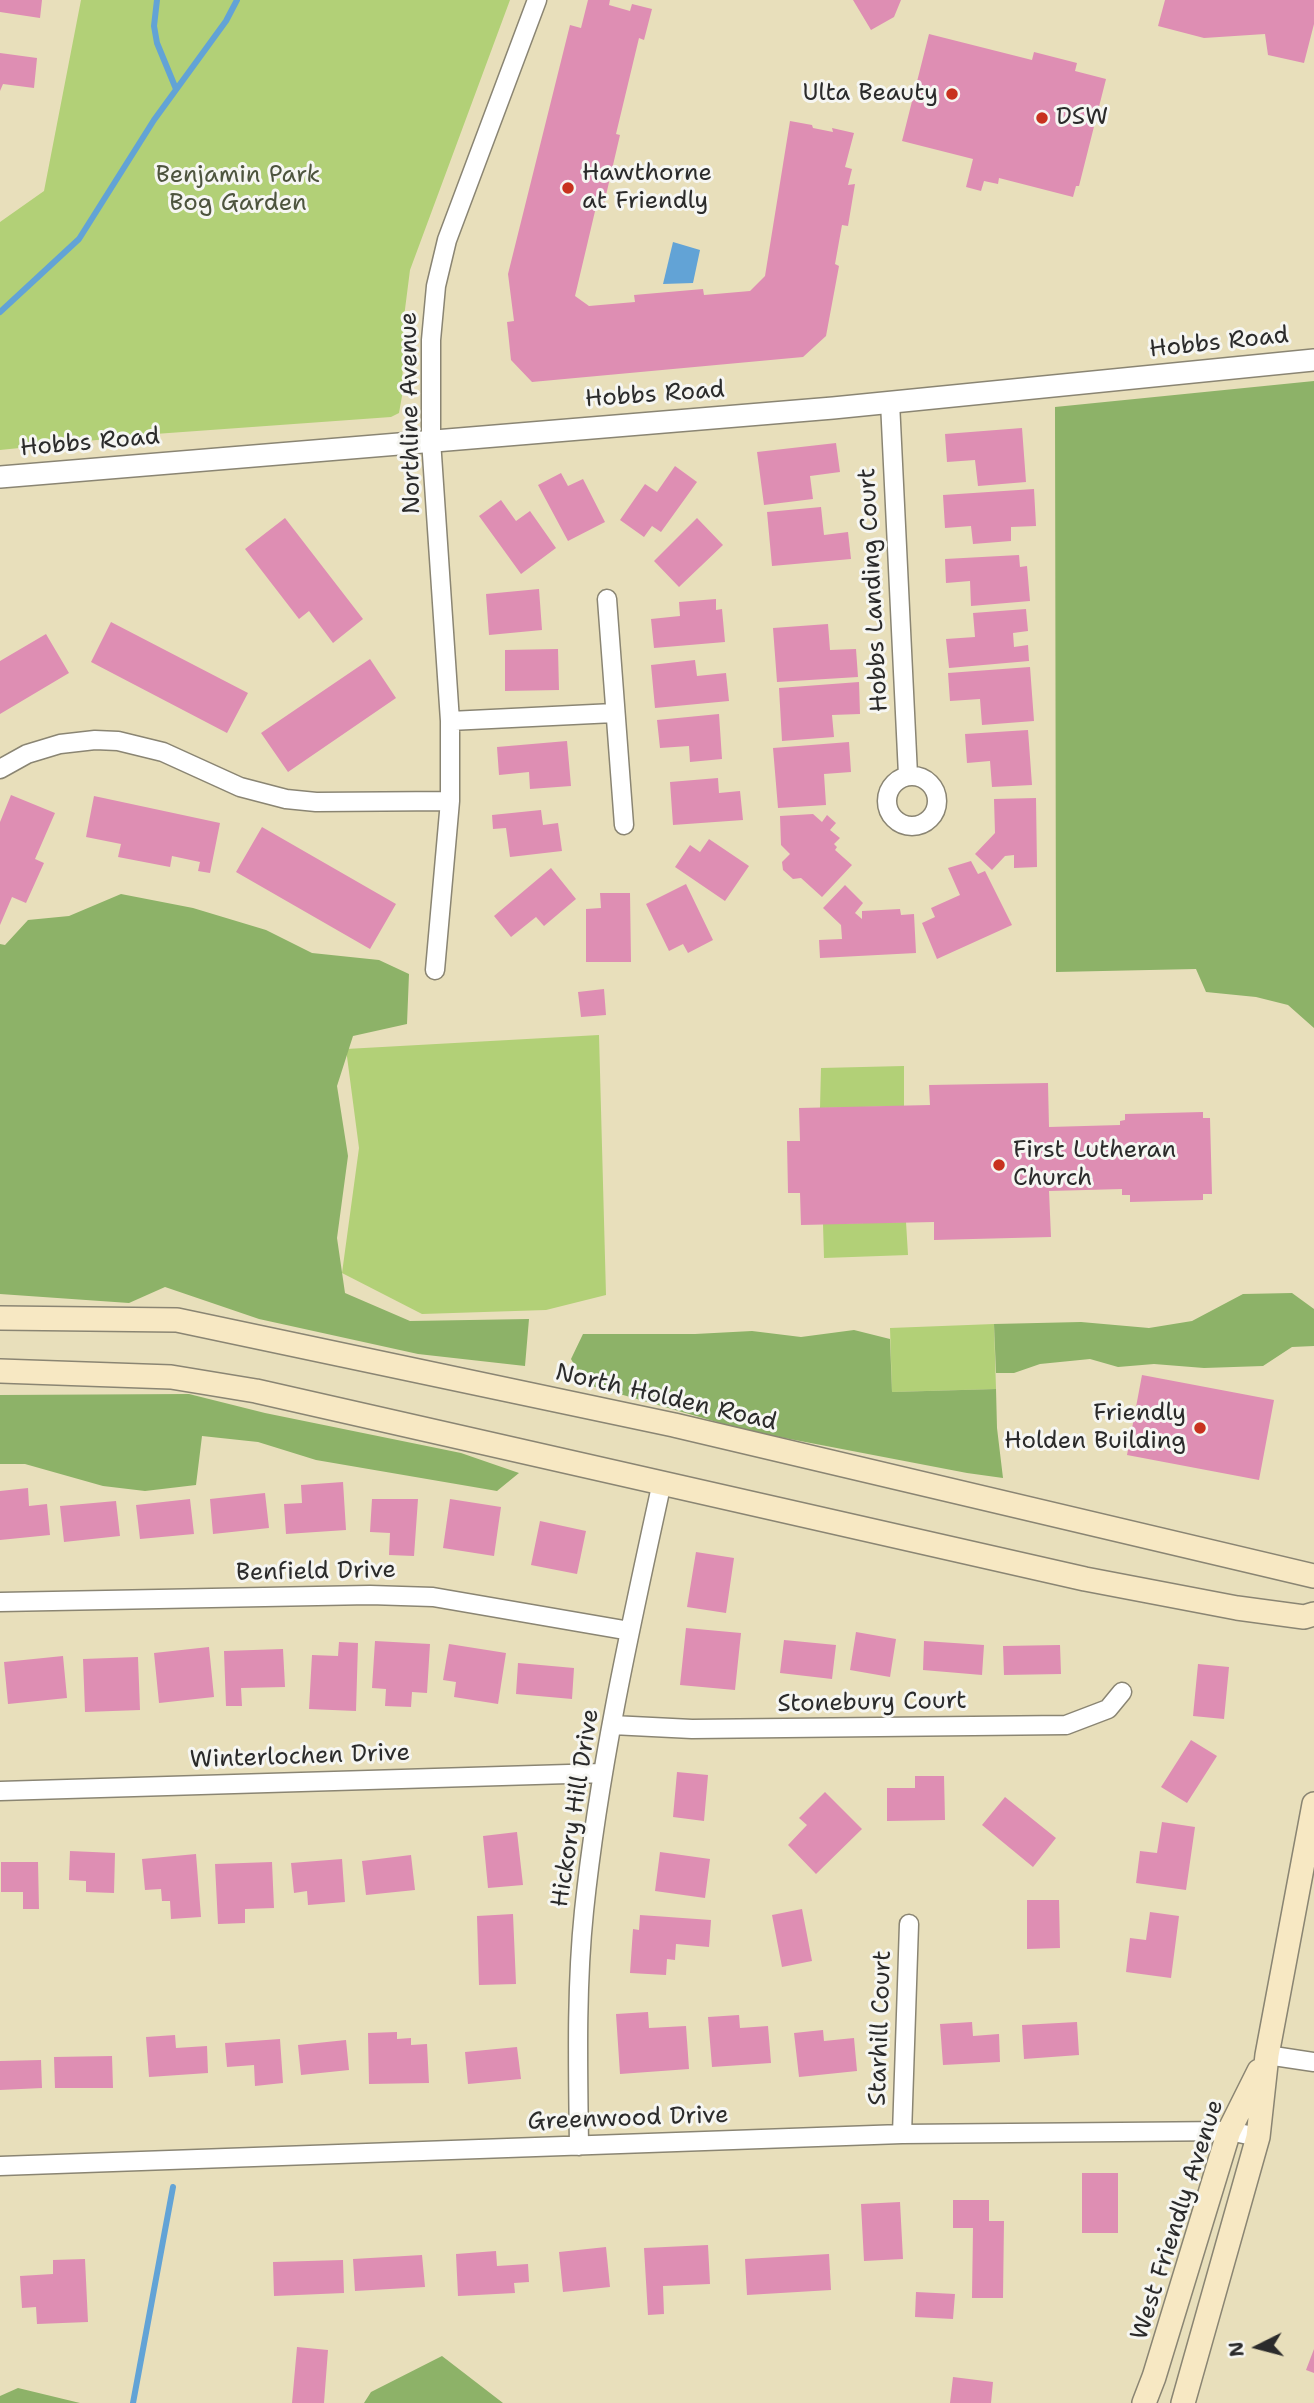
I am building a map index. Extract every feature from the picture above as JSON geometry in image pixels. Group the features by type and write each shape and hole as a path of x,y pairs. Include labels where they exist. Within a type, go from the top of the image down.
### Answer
{"main road":[{"name":"North Holden Road","path":"0,1318 177,1320 674,1425 1314,1576"},
{"path":"0,1371 171,1377 256,1391 1085,1579 1237,1608 1304,1617 1314,1614"},
{"name":"West Friendly Avenue","path":"1182,2403 1258,2137 1267,2055 1314,1804"},
{"name":"West Friendly Avenue","path":"1144,2403 1230,2131 1267,2055"}],"street":[{"name":"Northline Avenue","path":"435,970 450,801 450,721 431,440 431,340 436,286 447,240 537,0"},
{"name":"Hobbs Road","path":"0,477 890,402 1314,360"},
{"name":"Hobbs Landing Court","path":"890,402 908,775"},
{"path":"607,599 624,825"},
{"path":"450,721 614,713"},
{"path":"0,769 27,754 60,744 95,740 118,741 163,752 240,787 286,799 316,802 450,801"},
{"name":"Hickory Hill Drive","path":"579,2146 578,2069 584,1913 602,1773 662,1482"},
{"name":"Benfield Drive","path":"0,1602 370,1595 433,1597 630,1631"},
{"name":"Stonebury Court","path":"612,1725 692,1730 1066,1725 1108,1709 1122,1692"},
{"name":"Winterlochen Drive","path":"0,1791 602,1773"},
{"name":"Starhill Court","path":"902,2134 909,1924"},
{"path":"1267,2055 1314,2062"},
{"name":"Greenwood Drive","path":"0,2166 902,2134 1230,2131 1258,2137"}],"green space":[{"name":"Benjamin Park Bog Garden","path":"81,0 510,0 410,270 404,317 402,396 399,413 391,417 155,434 0,450 0,222 44,191"},
{"path":"1314,381 1314,1028 1288,1005 1256,997 1206,992 1196,969 1056,972 1055,407"},
{"path":"121,894 193,908 266,930 312,953 379,960 409,974 407,1024 353,1036 337,1086 348,1156 337,1238 345,1293 410,1321 529,1319 525,1366 418,1354 259,1319 165,1287 129,1303 0,1294 0,944 5,945 28,920 69,916"},
{"path":"599,1035 606,1295 546,1310 422,1314 342,1273 359,1148 346,1049"},
{"path":"904,1066 904,1106 820,1108 821,1068"},
{"path":"906,1222 908,1255 824,1258 823,1224"},
{"path":"1292,1293 1314,1309 1314,1346 1292,1347 1263,1366 1204,1368 1154,1364 1118,1367 1090,1359 1040,1364 1014,1373 996,1373 994,1324 1081,1322 1149,1328 1192,1321 1243,1294"},
{"path":"994,1324 996,1389 892,1392 890,1328"},
{"path":"854,1330 890,1339 892,1392 996,1389 1003,1478 748,1431 585,1384 571,1359 583,1334 752,1331 801,1337"},
{"path":"189,1394 265,1413 461,1453 519,1473 497,1491 316,1460 258,1442 202,1436 196,1485 145,1491 103,1486 25,1464 0,1464 0,1395"},
{"path":"442,2356 503,2403 364,2403 371,2392"},
{"path":"18,2388 80,2403 0,2403 0,2396"}],"water":[{"path":"673,242 700,250 693,283 663,284"}],"building":[{"path":"0,0 42,0 40,18 0,12"},
{"name":"Hawthorne at Friendly","path":"588,0 610,0 609,5 630,11 632,4 652,9 644,40 639,38 616,134 620,135 603,208 596,207 575,296 589,306 635,302 634,295 703,289 704,295 750,291 765,276 790,121 833,132 832,128 854,133 845,167 852,169 848,185 855,184 848,226 842,225 835,264 839,266 826,336 803,357 532,382 511,360 507,322 514,321 508,274 570,25 581,28"},
{"path":"853,0 901,0 894,17 871,30"},
{"path":"1165,0 1314,0 1314,24 1304,63 1268,55 1265,34 1204,38 1158,26"},
{"path":"929,34 1032,60 1034,52 1077,63 1075,71 1106,79 1079,186 1076,186 1073,197 999,178 998,184 984,181 981,191 966,187 973,159 902,141"},
{"path":"0,53 37,58 34,88 3,84 0,91"},
{"path":"1022,428 1026,482 978,486 975,460 947,462 945,434"},
{"path":"836,443 840,472 810,476 813,499 764,505 757,452"},
{"path":"675,466 697,482 661,532 652,526 644,537 620,520 645,484 657,492"},
{"path":"561,473 568,486 583,479 605,522 568,541 538,485"},
{"path":"1034,489 1036,526 1011,527 1011,541 973,544 971,526 945,528 943,495"},
{"path":"501,500 516,521 530,511 556,548 521,574 479,516"},
{"path":"821,507 824,535 848,532 851,559 772,566 767,512"},
{"path":"285,518 363,619 333,643 309,611 299,619 245,549"},
{"path":"697,518 723,545 679,587 654,561"},
{"path":"1019,555 1020,567 1027,566 1030,601 971,606 970,581 946,583 945,559"},
{"path":"539,589 542,630 489,635 486,594"},
{"path":"716,599 716,610 722,609 725,642 654,648 651,619 680,616 679,602"},
{"path":"1026,609 1028,631 1013,633 1014,647 1028,645 1029,661 949,668 946,639 975,637 973,613"},
{"path":"111,622 248,693 227,733 91,662"},
{"path":"828,624 830,650 856,649 858,677 777,682 773,628"},
{"path":"46,634 69,673 0,714 0,661"},
{"path":"558,649 559,690 505,691 505,650"},
{"path":"370,659 396,698 288,772 261,733"},
{"path":"695,660 697,676 726,673 729,701 655,708 651,665"},
{"path":"1030,667 1034,721 982,725 980,699 950,701 948,673"},
{"path":"859,682 860,714 832,715 834,737 782,741 779,688"},
{"path":"719,714 722,759 690,762 689,746 660,748 657,720"},
{"path":"1028,730 1032,785 992,787 990,761 967,763 965,734"},
{"path":"567,741 571,786 530,789 529,772 499,775 497,747"},
{"path":"849,742 851,772 824,774 826,805 778,808 773,748"},
{"path":"718,778 719,793 740,791 743,820 673,825 670,782"},
{"path":"11,795 55,813 35,859 44,863 26,903 12,897 0,925 0,822"},
{"path":"94,796 220,823 210,873 198,871 200,862 172,856 170,867 118,857 121,844 86,837"},
{"path":"1036,798 1037,867 1014,868 1014,855 1005,856 992,870 975,854 995,833 994,799"},
{"path":"541,810 543,825 558,823 562,851 510,857 506,828 493,829 492,815"},
{"path":"813,814 822,822 827,815 836,823 830,830 840,838 834,844 837,847 835,850 852,865 822,897 801,878 793,879 783,870 782,862 790,854 781,845 780,816"},
{"path":"262,827 396,904 370,949 236,872"},
{"path":"709,839 749,866 725,901 675,867 690,845 700,852"},
{"path":"971,861 978,874 985,871 1012,925 937,959 922,923 935,917 931,908 960,895 948,868"},
{"path":"551,868 576,899 544,926 536,917 511,937 494,916"},
{"path":"686,884 713,940 688,953 683,944 669,951 646,904"},
{"path":"845,885 863,903 855,913 862,919 862,911 900,909 901,915 914,914 916,953 820,958 819,940 842,939 841,925 823,908"},
{"path":"600,893 630,893 631,962 586,962 586,909 601,908"},
{"path":"604,989 606,1015 581,1017 578,992"},
{"name":"First Lutheran Church","path":"1048,1083 1049,1127 1120,1125 1120,1121 1125,1120 1125,1114 1203,1112 1203,1118 1210,1118 1212,1194 1203,1194 1203,1200 1130,1202 1130,1195 1122,1195 1122,1189 1049,1191 1051,1237 934,1240 934,1222 801,1225 800,1193 788,1193 787,1141 800,1141 799,1108 930,1105 929,1085"},
{"name":"Friendly Holden Building","path":"1142,1375 1274,1400 1259,1480 1127,1455"},
{"path":"343,1482 346,1530 286,1534 284,1504 302,1503 301,1485"},
{"path":"28,1488 29,1506 47,1504 50,1535 0,1540 0,1491"},
{"path":"265,1493 269,1528 213,1534 210,1499"},
{"path":"190,1499 194,1534 140,1539 136,1505"},
{"path":"372,1499 418,1499 414,1556 389,1555 390,1533 370,1532"},
{"path":"450,1499 501,1507 494,1556 443,1548"},
{"path":"116,1501 120,1536 64,1542 60,1506"},
{"path":"540,1521 586,1531 577,1574 531,1565"},
{"path":"696,1552 734,1558 726,1613 687,1607"},
{"path":"686,1628 741,1633 735,1690 680,1685"},
{"path":"856,1632 896,1639 890,1677 850,1670"},
{"path":"784,1640 836,1645 832,1679 780,1673"},
{"path":"375,1641 430,1644 427,1693 412,1692 411,1707 385,1706 386,1689 372,1688"},
{"path":"924,1641 984,1645 982,1675 923,1670"},
{"path":"339,1642 358,1643 356,1711 309,1709 312,1655 338,1656"},
{"path":"449,1644 506,1653 498,1704 454,1697 456,1682 443,1680"},
{"path":"1060,1645 1061,1674 1004,1675 1003,1646"},
{"path":"209,1647 214,1697 159,1703 154,1653"},
{"path":"283,1649 285,1687 241,1688 242,1706 226,1706 224,1651"},
{"path":"63,1656 67,1698 8,1704 4,1662"},
{"path":"138,1657 140,1710 85,1712 83,1659"},
{"path":"518,1663 574,1668 572,1699 516,1694"},
{"path":"1198,1664 1229,1667 1224,1719 1193,1716"},
{"path":"1191,1740 1217,1756 1187,1803 1161,1787"},
{"path":"677,1772 708,1775 704,1821 673,1817"},
{"path":"915,1776 944,1776 945,1820 887,1821 887,1788 915,1788"},
{"path":"825,1792 862,1829 816,1874 788,1845 807,1825 799,1818"},
{"path":"1005,1797 1056,1838 1033,1867 982,1825"},
{"path":"1162,1822 1195,1827 1186,1890 1136,1883 1140,1851 1157,1853"},
{"path":"517,1832 523,1885 488,1888 483,1836"},
{"path":"70,1851 115,1853 114,1893 86,1892 86,1881 69,1880"},
{"path":"660,1852 710,1859 705,1898 655,1891"},
{"path":"196,1854 201,1917 171,1919 170,1901 162,1901 161,1889 145,1890 142,1859"},
{"path":"411,1855 415,1890 366,1895 362,1861"},
{"path":"342,1859 345,1902 308,1905 307,1891 294,1893 291,1863"},
{"path":"1,1862 38,1862 39,1909 23,1909 23,1892 1,1892"},
{"path":"272,1862 274,1908 245,1909 245,1923 218,1924 215,1864"},
{"path":"1027,1900 1059,1900 1060,1948 1027,1949"},
{"path":"802,1909 812,1961 782,1967 772,1915"},
{"path":"1150,1912 1179,1916 1171,1978 1126,1972 1130,1938 1146,1940"},
{"path":"513,1914 516,1984 479,1985 477,1916"},
{"path":"640,1915 711,1920 709,1947 676,1944 675,1960 667,1959 666,1975 630,1973 633,1929 639,1930"},
{"path":"648,2012 649,2028 686,2026 689,2069 620,2074 616,2014"},
{"path":"739,2015 740,2028 768,2026 771,2063 712,2067 708,2017"},
{"path":"972,2022 973,2036 999,2034 1000,2062 943,2065 940,2024"},
{"path":"1077,2022 1079,2055 1024,2059 1022,2025"},
{"path":"823,2030 824,2041 854,2038 857,2071 799,2077 794,2033"},
{"path":"397,2032 397,2039 411,2038 411,2045 427,2044 429,2083 369,2084 368,2033"},
{"path":"175,2035 176,2048 207,2046 208,2073 149,2077 146,2037"},
{"path":"280,2039 283,2083 255,2086 254,2065 227,2067 225,2043"},
{"path":"346,2040 349,2070 301,2075 298,2045"},
{"path":"517,2047 521,2079 468,2084 465,2052"},
{"path":"112,2056 113,2088 55,2088 54,2057"},
{"path":"41,2060 42,2088 0,2090 0,2061"},
{"path":"1082,2173 1118,2173 1118,2233 1082,2233"},
{"path":"953,2200 989,2200 989,2221 1004,2221 1003,2298 972,2298 973,2228 953,2228"},
{"path":"900,2202 903,2259 864,2261 861,2204"},
{"path":"708,2245 710,2284 663,2286 664,2314 648,2315 644,2248"},
{"path":"606,2247 610,2287 563,2292 559,2252"},
{"path":"496,2251 497,2266 528,2264 529,2282 514,2283 515,2293 458,2296 456,2254"},
{"path":"829,2254 831,2290 747,2295 745,2259"},
{"path":"422,2255 425,2287 355,2291 353,2259"},
{"path":"85,2259 88,2322 37,2324 36,2307 22,2308 20,2276 53,2274 53,2260"},
{"path":"343,2260 344,2293 274,2296 273,2262"},
{"path":"916,2292 955,2294 953,2319 915,2317"},
{"path":"297,2347 328,2350 324,2403 292,2403"},
{"path":"1314,2349 1314,2373 1306,2370"},
{"path":"953,2377 993,2382 991,2403 950,2403"}],"waterway":[{"path":"157,0 154,26 157,43 176,89"},
{"path":"0,312 79,239 154,120 226,21 237,0"},
{"path":"133,2403 173,2187"}],"place":[{"name":"Ulta Beauty","path":"952,94"},
{"name":"DSW","path":"1042,118"},
{"name":"Hawthorne at Friendly","path":"568,188"},
{"name":"First Lutheran Church","path":"999,1165"},
{"name":"Friendly Holden Building","path":"1200,1428"}]}
